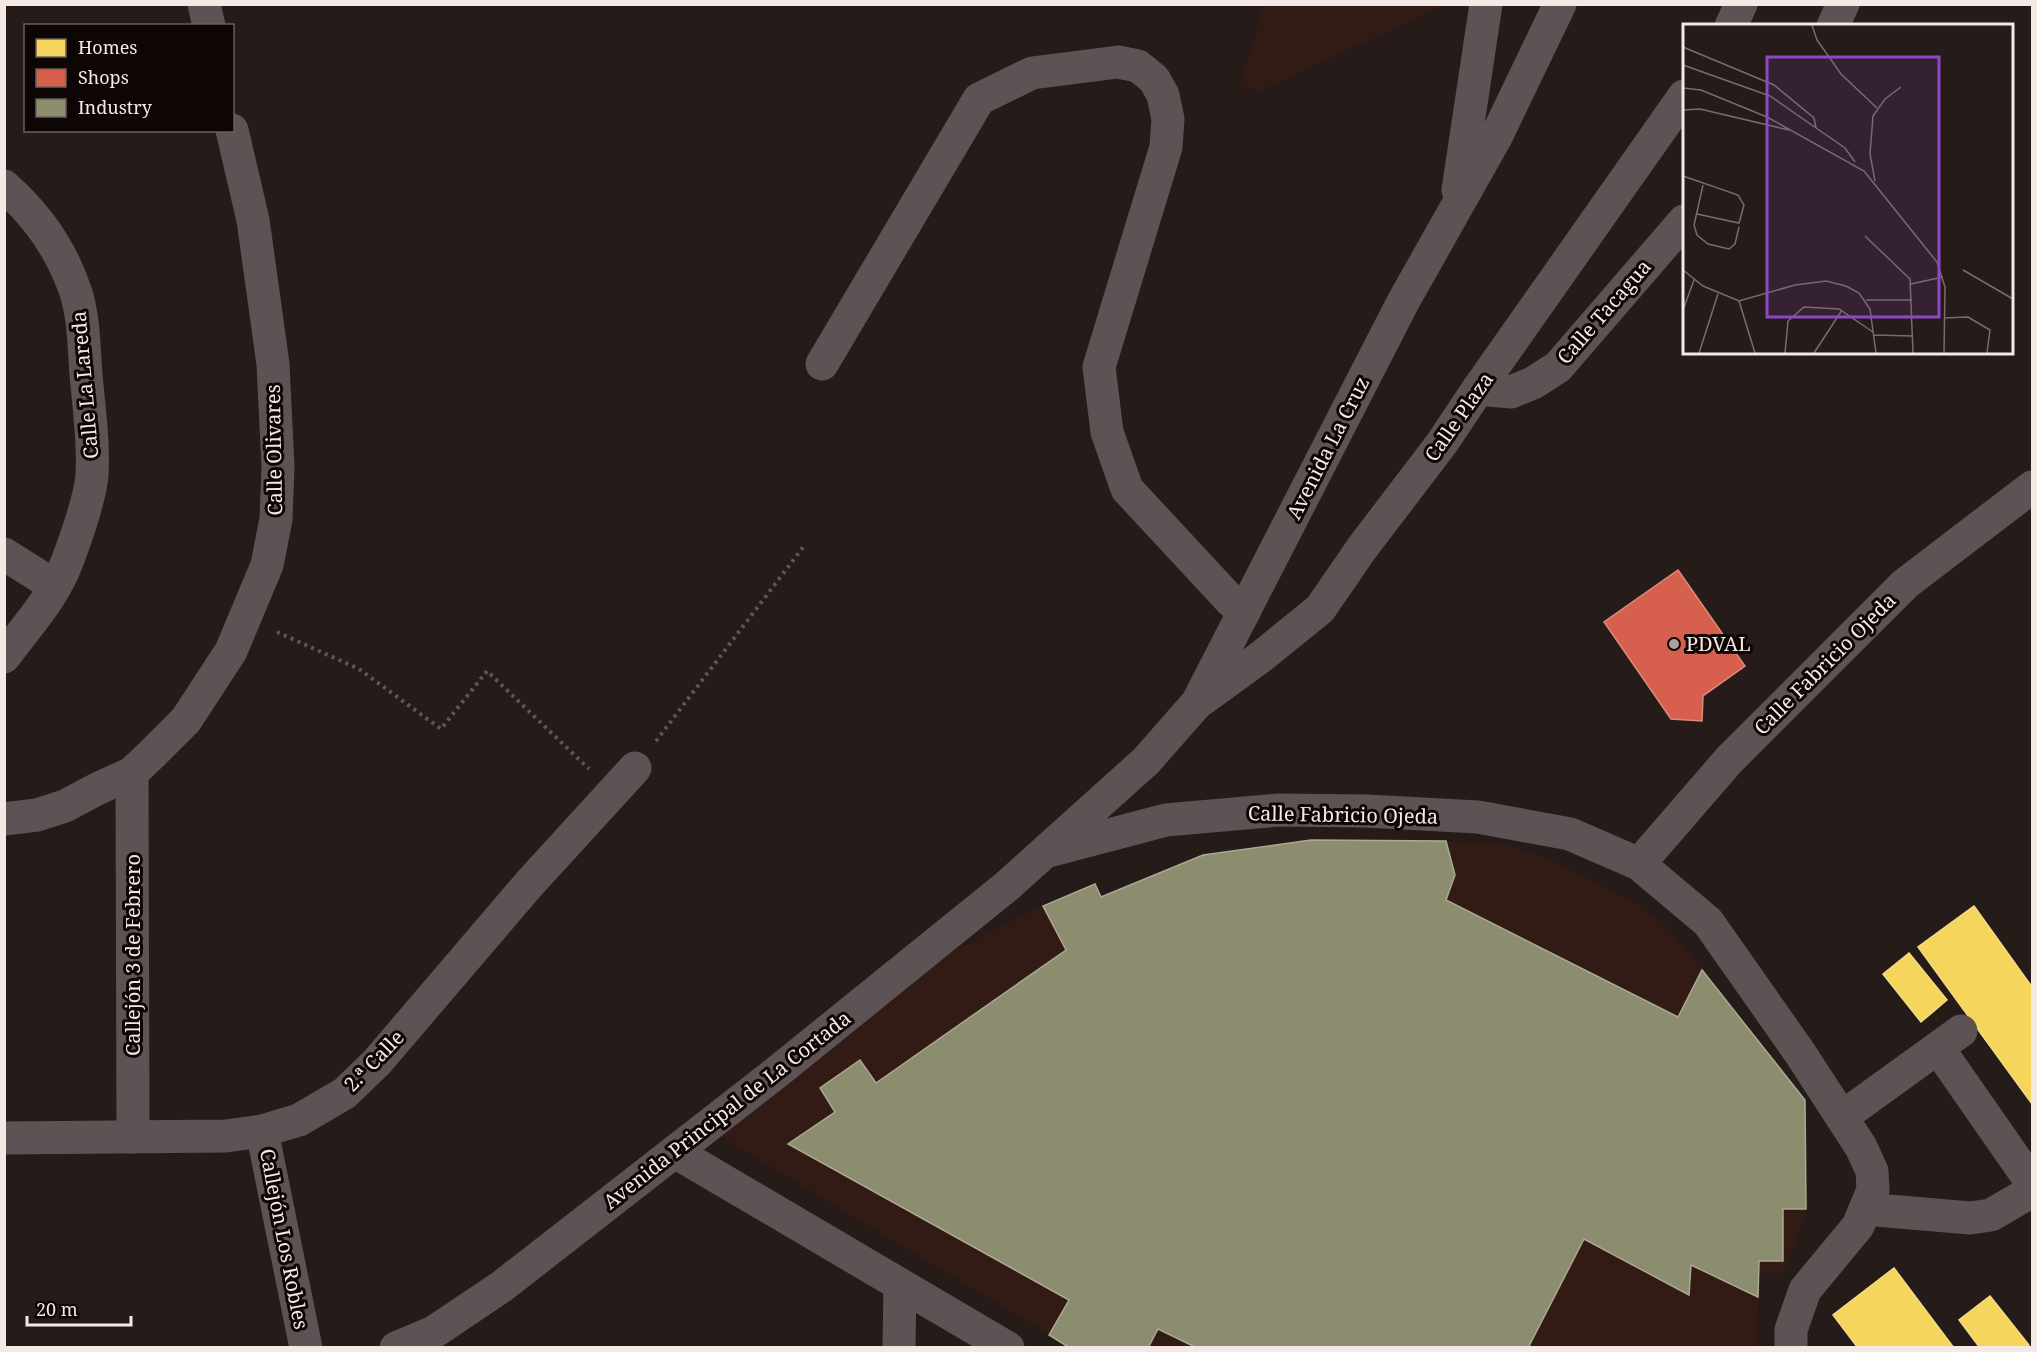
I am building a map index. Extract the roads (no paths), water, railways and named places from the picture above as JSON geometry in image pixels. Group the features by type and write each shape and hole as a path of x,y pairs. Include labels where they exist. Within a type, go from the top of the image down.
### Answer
{"street":[{"path":"204,4 209,24"},
{"path":"1455,210 1486,4"},
{"name":"Avenida La Cruz","path":"1044,852 1146,761 1197,703 1403,302 1496,137 1560,4"},
{"path":"1732,24 1741,4"},
{"path":"1834,24 1843,4"},
{"path":"822,364 979,99 1032,73 1118,62 1138,66 1154,79 1163,95 1168,120 1166,147 1099,367 1107,432 1127,489 1231,601 1244,612"},
{"name":"Calle Plaza","path":"1197,703 1262,656 1320,609 1362,548 1442,443 1683,97"},
{"name":"Calle Olivares","path":"4,819 37,815 65,806 132,773 186,720 231,651 267,565 276,519 278,467 273,364 253,220 232,132"},
{"name":"Calle La Lareda","path":"4,186 25,205 56,246 76,291 92,443 92,477 66,565 47,598 4,657"},
{"name":"Calle Tacagua","path":"1478,389 1511,392 1533,383 1558,367 1683,222"},
{"name":"Calle Fabricio Ojeda","path":"1639,864 1729,760 1905,584 2032,487"},
{"path":"4,554 54,585"},
{"name":"2.ª Calle","path":"4,1138 226,1136 262,1131 299,1120 345,1093 377,1062 530,884 635,768"},
{"name":"Callejón 3 de Febrero","path":"132,773 133,1137"},
{"name":"Calle Fabricio Ojeda","path":"1044,852 1166,820 1279,810 1366,811 1478,817 1570,834 1639,864 1708,922 1800,1053 1861,1147 1872,1171 1873,1190 1858,1226 1804,1290 1791,1330 1791,1347"},
{"name":"Avenida Principal de La Cortada","path":"396,1347 434,1332 501,1287 805,1050 1007,886 1044,852"},
{"path":"1842,1117 1949,1040 2032,1183"},
{"name":"Callejón Los Robles","path":"262,1131 306,1347"},
{"path":"675,1152 1008,1347"},
{"path":"1864,1209 1970,1218 1991,1215 2032,1191"},
{"path":"899,1347 900,1285"}],"place":[{"name":"PDVAL","path":"1674,644"}]}
